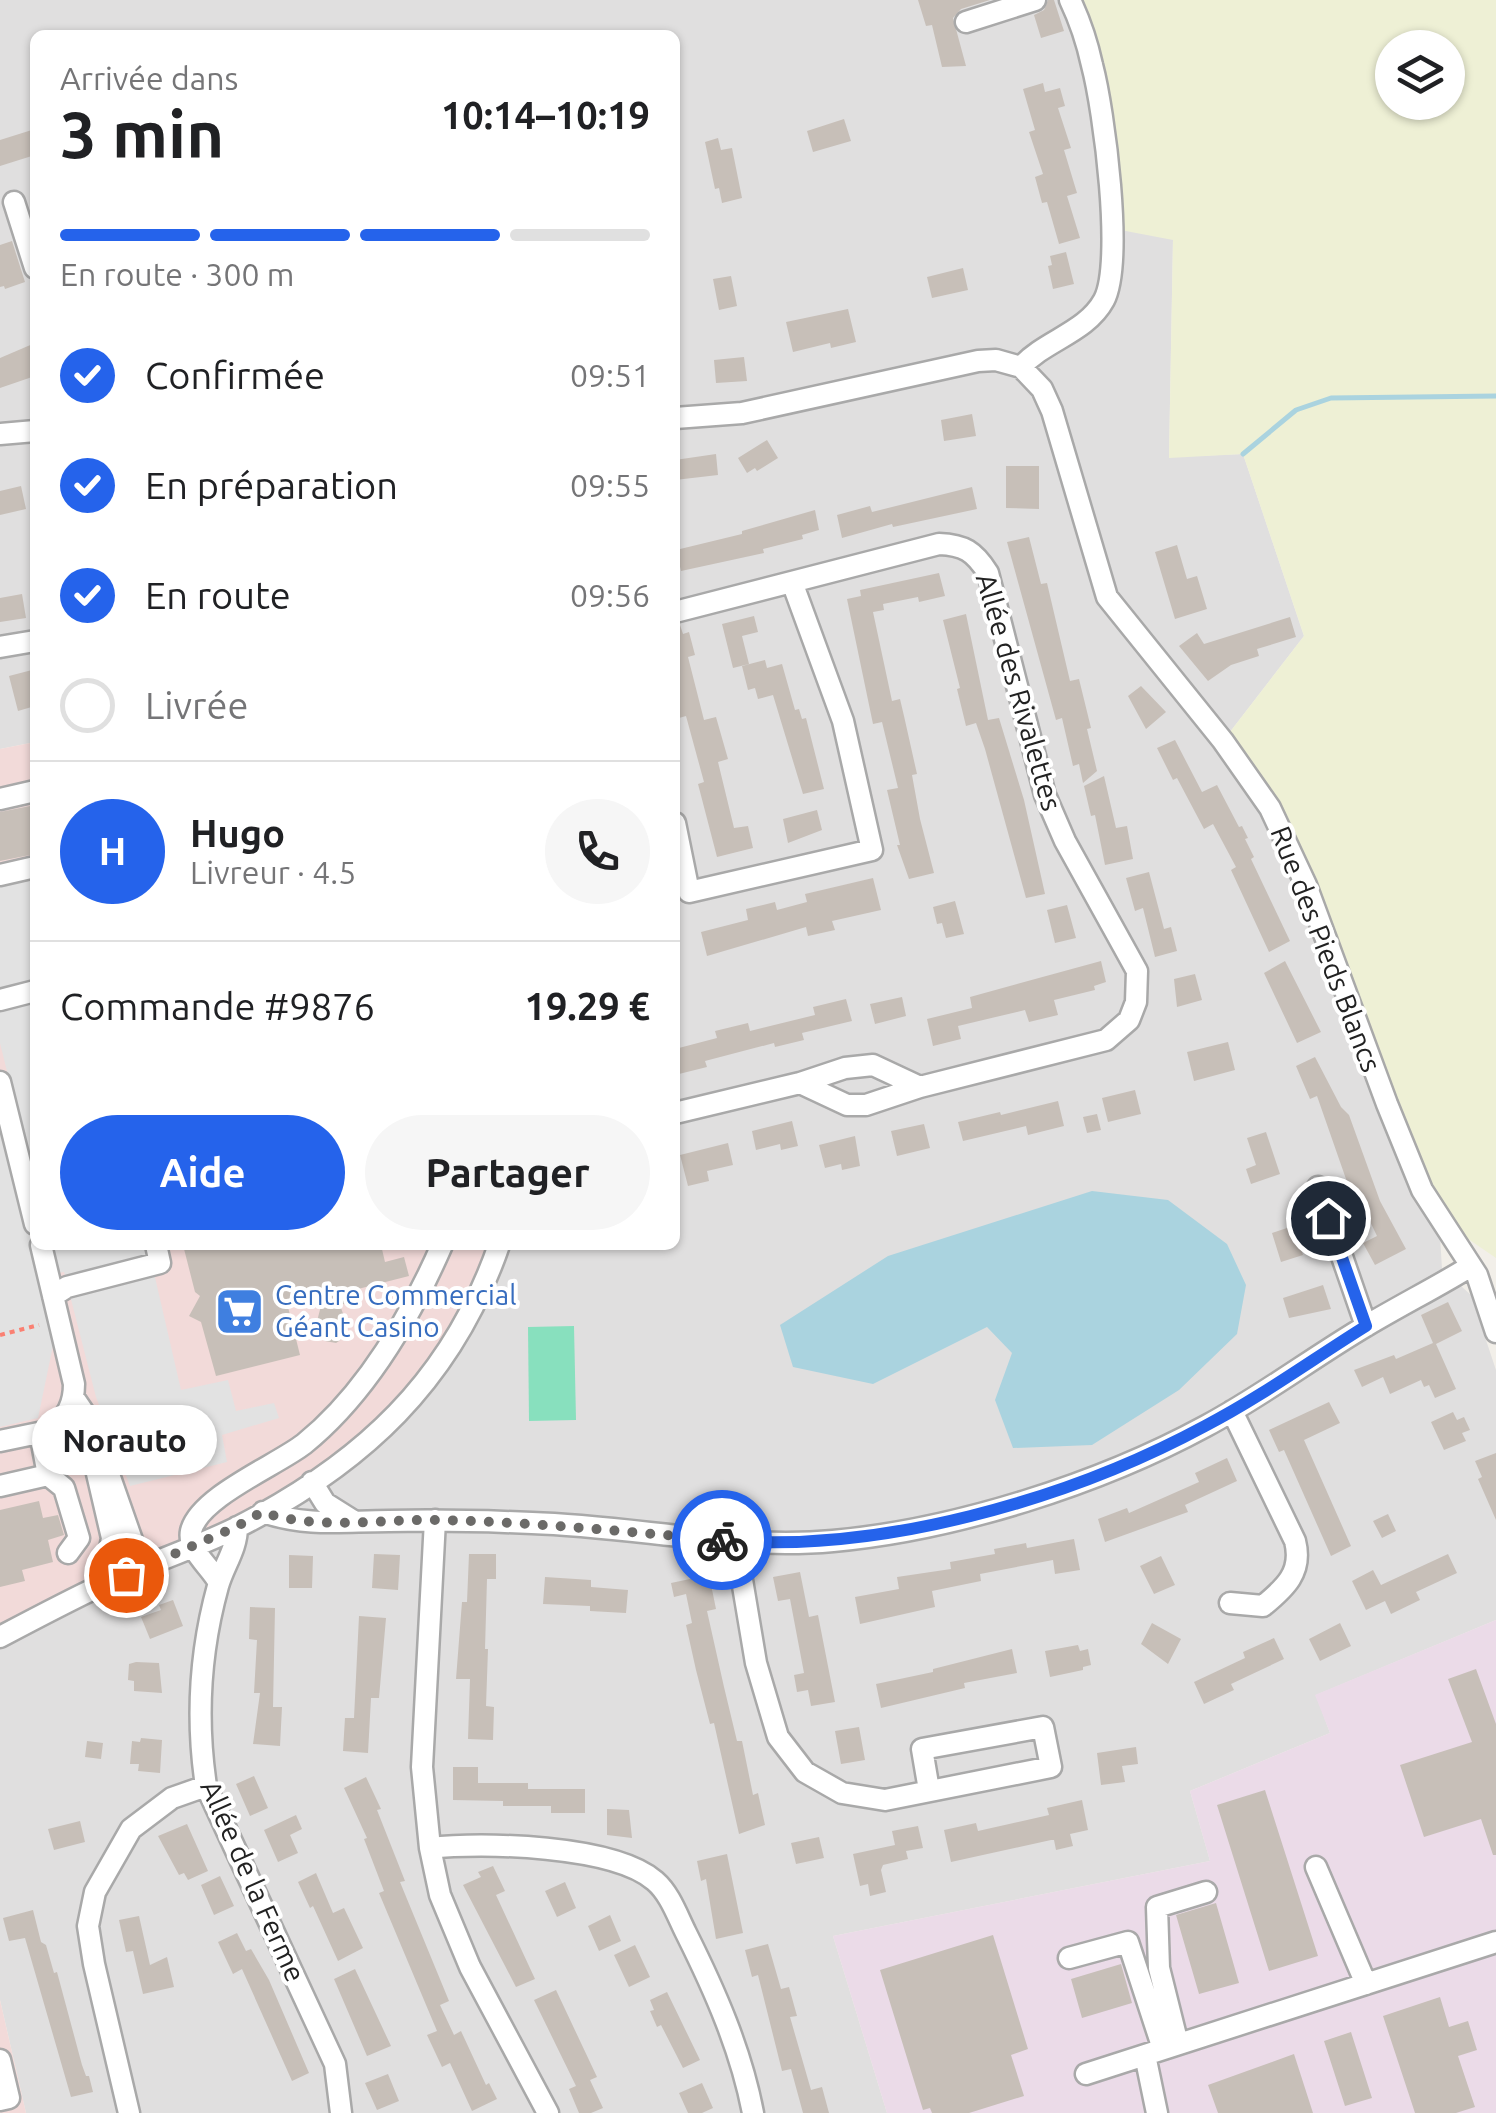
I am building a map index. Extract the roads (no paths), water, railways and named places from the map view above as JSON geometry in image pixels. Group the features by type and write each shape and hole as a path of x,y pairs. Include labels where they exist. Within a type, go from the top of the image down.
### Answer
{"street":[{"path":"966,22 1035,0"},
{"path":"680,418 742,413 978,361 996,360 1022,367 1095,314 1106,297 1111,269 1109,180 1094,70 1070,0"},
{"path":"14,202 30,252"},
{"name":"Rue des Pieds Blancs","path":"1022,367 1042,389 1052,411 1107,598 1223,740 1270,808 1306,884 1422,1190 1471,1266 1496,1332"},
{"path":"0,434 30,432"},
{"name":"Allée des Rivalettes","path":"680,611 939,544 960,545 976,554 988,573 1045,795 1065,841 1137,972 1136,1002 1129,1020 1106,1040 920,1087 866,1106 847,1106 800,1083"},
{"path":"680,850 688,892 872,850 843,720 792,582"},
{"path":"0,648 30,642"},
{"path":"0,800 30,793"},
{"path":"0,875 30,868"},
{"path":"0,1000 30,992"},
{"path":"680,1112 845,1068 873,1065 920,1087"},
{"path":"0,1082 30,1204"},
{"path":"1318,1187 1366,1326"},
{"path":"41,1250 74,1398 85,1411 102,1448 133,1543 148,1566"},
{"path":"53,1296 67,1287 160,1264 157,1250"},
{"path":"219,1583 192,1547 191,1531 208,1506 303,1444 356,1395 422,1290 440,1250"},
{"path":"0,1636 104,1584 236,1527 340,1465 385,1429 429,1379 474,1309 498,1250"},
{"path":"262,1512 306,1524 435,1520 539,1523 744,1542 833,1541 938,1524 1108,1472 1232,1411 1366,1326 1471,1266"},
{"path":"0,1441 47,1431 68,1415 74,1398"},
{"path":"1230,1603 1263,1606 1284,1589 1299,1556 1296,1541 1232,1411"},
{"path":"47,1431 48,1474 64,1488 79,1538 68,1553"},
{"path":"47,1431 79,1439 92,1452 112,1538 104,1584"},
{"path":"0,1486 48,1474"},
{"path":"312,1482 325,1503 354,1521"},
{"path":"435,1520 422,1767 430,1848 440,1895 470,1967 548,2113"},
{"name":"Allée de la Ferme","path":"236,1527 237,1542 219,1583 201,1678 200,1746 206,1786 335,2064 341,2113"},
{"path":"744,1542 740,1568 756,1664 778,1737 805,1772 842,1794 885,1800 1051,1766 1043,1726 922,1749 929,1790"},
{"path":"129,2113 88,1926 95,1892 131,1830 172,1798 206,1786"},
{"path":"430,1848 467,1844 533,1846 590,1856 639,1870 654,1880 668,1896 708,1976 737,2049 754,2113"},
{"path":"1316,1867 1366,1984"},
{"path":"1157,2113 1162,2050 1158,1907 1206,1892"},
{"path":"1069,1958 1128,1942 1162,2050"},
{"path":"1086,2074 1496,1942"},
{"path":"0,2060 9,2098 0,2100"}],"water":[{"path":"1092,1191 1168,1200 1227,1244 1246,1285 1237,1334 1179,1390 1092,1445 1013,1448 995,1400 1012,1353 987,1327 873,1384 793,1367 780,1325 888,1256"}],"waterway":[{"path":"1243,454 1296,410 1331,398 1496,396"}],"place":[{"name":"Centre Commercial Géant Casino","path":"240,1311"},
{"name":"Norauto","path":"126,1575"}]}
